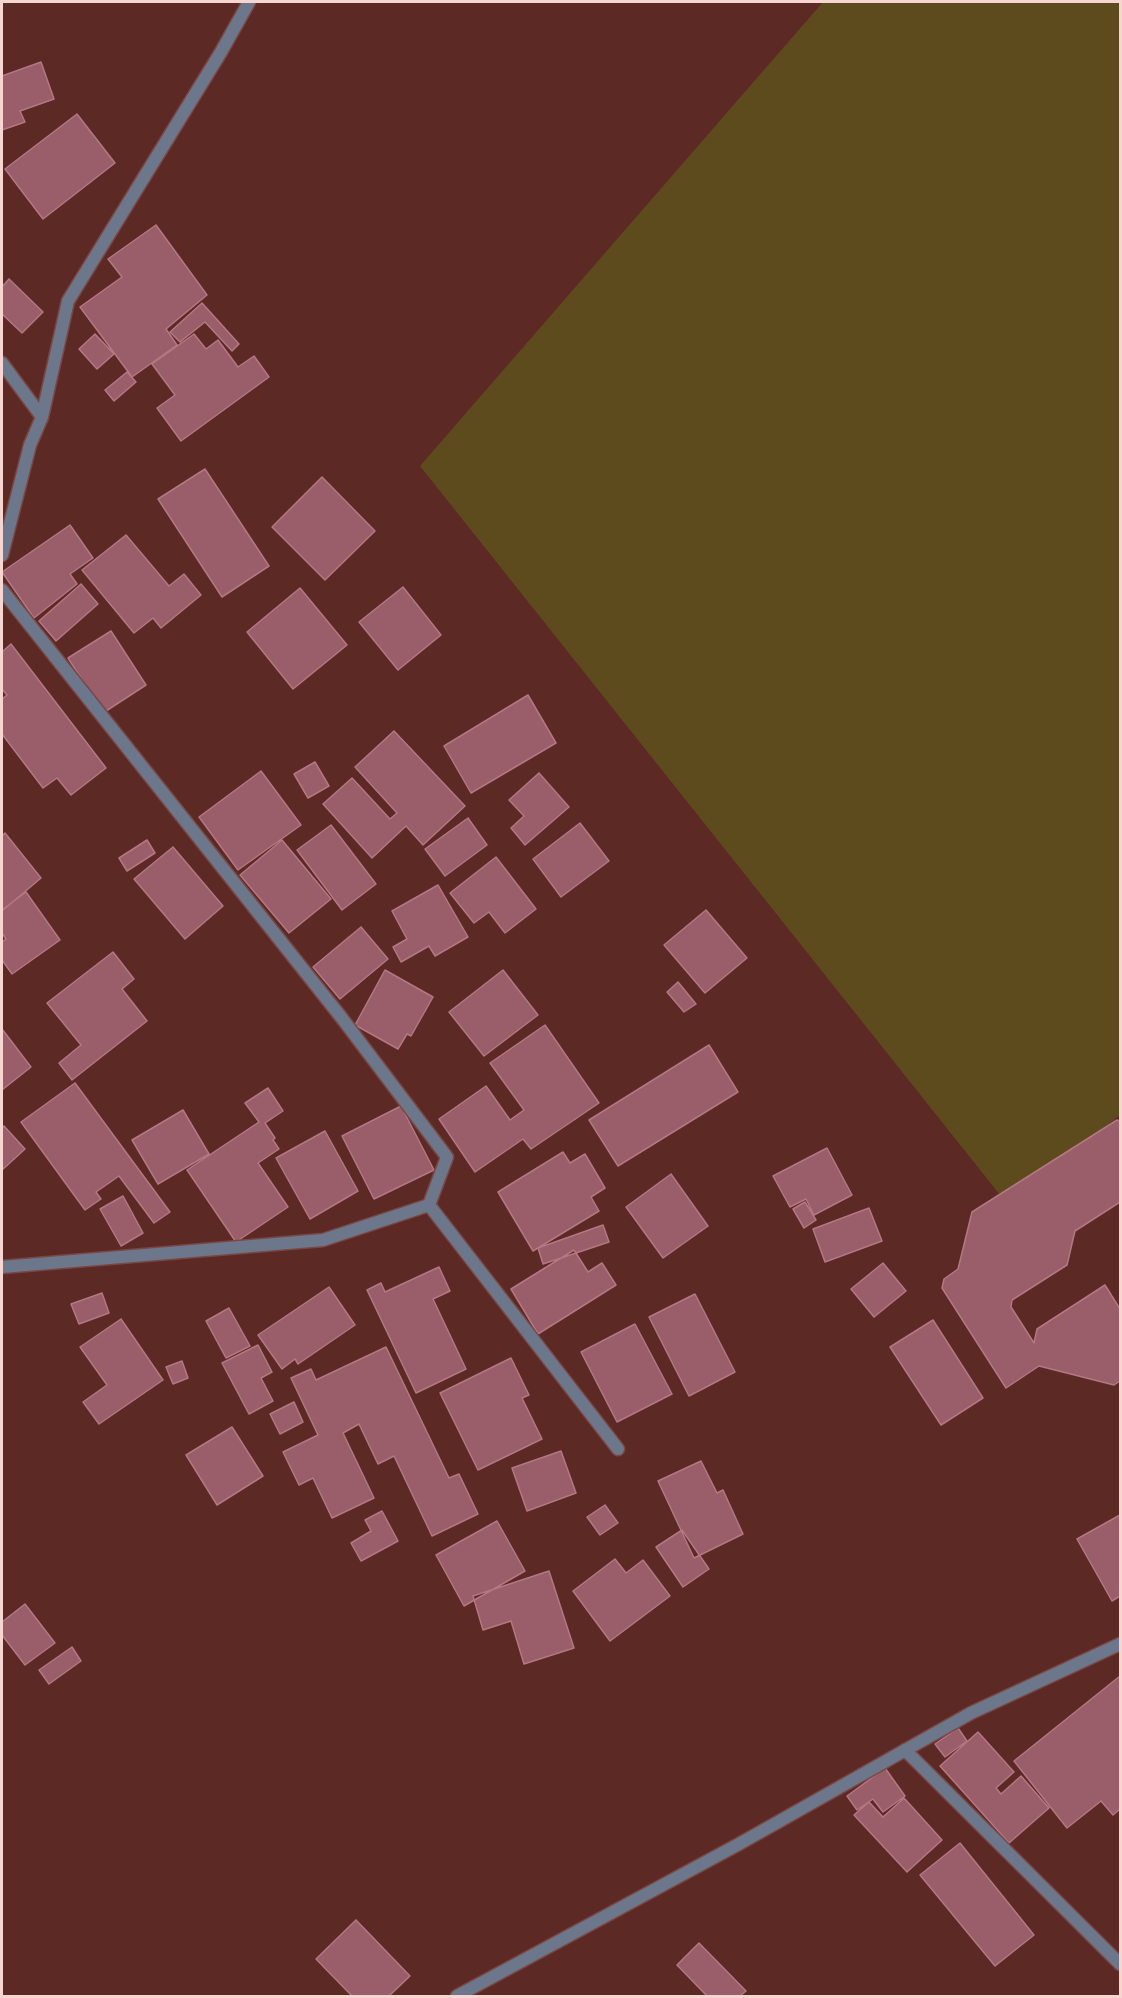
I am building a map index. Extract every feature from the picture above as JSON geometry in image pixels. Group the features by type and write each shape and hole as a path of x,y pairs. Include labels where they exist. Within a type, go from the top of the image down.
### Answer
{"street":[{"path":"2,555 30,445 42,417 68,301 221,52 249,2"},
{"path":"2,363 42,417"},
{"path":"2,591 341,1017 447,1156 429,1205"},
{"path":"2,1267 322,1240 429,1205"},
{"path":"429,1205 618,1449"},
{"path":"457,1996 739,1844 971,1713 1120,1644"},
{"path":"905,1750 1120,1964"}],"shaded area":[{"path":"823,2 1120,2 1120,1115 1008,1205 420,466"}],"building":[{"path":"41,62 54,99 20,111 25,122 2,130 2,76"},
{"path":"77,114 115,163 43,219 5,169"},
{"path":"156,225 207,295 166,329 177,345 132,377 80,307 122,277 108,259"},
{"path":"9,279 43,312 22,333 2,314 2,287"},
{"path":"202,303 239,344 232,351 205,322 180,342 170,332"},
{"path":"95,334 114,354 97,369 79,349"},
{"path":"194,334 206,349 218,340 238,367 254,356 269,377 181,441 157,408 175,395 152,364"},
{"path":"127,372 136,382 114,401 105,390"},
{"path":"205,469 269,566 222,597 158,499"},
{"path":"322,477 375,531 325,580 272,527"},
{"path":"70,525 93,558 70,574 77,584 34,618 2,572"},
{"path":"126,535 169,586 184,574 201,595 161,628 153,618 134,633 82,570"},
{"path":"81,584 98,604 56,641 39,621"},
{"path":"403,587 441,635 398,670 359,622"},
{"path":"300,588 347,645 293,689 247,632"},
{"path":"111,631 146,685 103,713 68,658"},
{"path":"11,644 106,768 71,795 57,778 43,788 2,734 2,699 7,695 2,689 2,652"},
{"path":"528,695 556,743 471,793 444,746"},
{"path":"394,731 465,806 423,845 406,826 372,858 323,804 352,778 390,819 397,813 355,767"},
{"path":"315,762 329,786 308,798 294,774"},
{"path":"261,771 301,825 238,870 199,817"},
{"path":"539,773 569,807 525,845 511,828 524,816 509,800"},
{"path":"468,818 487,845 445,876 425,849"},
{"path":"580,823 609,861 561,897 533,859"},
{"path":"331,825 376,884 342,910 297,850"},
{"path":"5,833 41,878 2,911 2,836"},
{"path":"147,840 155,853 127,871 119,858"},
{"path":"282,840 331,899 289,933 240,875"},
{"path":"173,847 223,906 185,939 134,879"},
{"path":"496,857 536,909 505,933 489,912 474,923 450,893"},
{"path":"438,885 468,937 435,956 429,946 401,962 393,947 407,939 392,911"},
{"path":"26,892 60,940 12,974 2,960 2,942 6,939 2,933 2,910"},
{"path":"706,910 747,958 705,993 664,945"},
{"path":"361,927 388,959 340,999 313,967"},
{"path":"113,952 134,979 122,989 147,1021 72,1080 59,1063 81,1045 47,1003"},
{"path":"385,970 433,997 411,1036 407,1034 398,1049 355,1025"},
{"path":"503,970 538,1015 484,1056 449,1012"},
{"path":"678,982 696,1004 684,1012 667,992"},
{"path":"545,1025 599,1103 531,1149 523,1139 475,1172 439,1119 486,1086 510,1120 524,1110 490,1063"},
{"path":"2,1029 31,1067 2,1090"},
{"path":"709,1045 738,1092 618,1166 589,1120"},
{"path":"75,1083 170,1212 154,1223 119,1176 96,1192 101,1199 85,1210 21,1122"},
{"path":"268,1088 283,1111 265,1123 279,1149 258,1163 288,1207 236,1242 187,1170 259,1122 245,1103"},
{"path":"401,1106 434,1170 374,1199 342,1136"},
{"path":"183,1110 209,1154 158,1184 132,1140"},
{"path":"1117,1120 1120,1121 1120,1202 1075,1231 1067,1265 1012,1300 1011,1307 1034,1343 1037,1329 1105,1285 1120,1309 1120,1381 1114,1385 1039,1366 1006,1388 942,1288 944,1279 958,1269 972,1212"},
{"path":"4,1126 25,1149 2,1170 2,1128"},
{"path":"325,1131 358,1191 310,1219 276,1158"},
{"path":"827,1148 852,1195 814,1215 806,1199 790,1207 773,1176"},
{"path":"563,1152 570,1163 585,1154 605,1188 591,1197 599,1211 533,1251 498,1192"},
{"path":"671,1174 708,1226 663,1258 626,1207"},
{"path":"123,1196 143,1233 121,1246 100,1209"},
{"path":"805,1202 816,1220 804,1228 793,1209"},
{"path":"869,1208 882,1241 825,1262 813,1229"},
{"path":"603,1225 609,1242 543,1264 538,1248"},
{"path":"574,1250 588,1272 602,1263 616,1285 538,1334 511,1289"},
{"path":"883,1263 906,1291 874,1317 851,1289"},
{"path":"439,1267 450,1291 433,1299 466,1369 416,1393 367,1290 381,1283 385,1292"},
{"path":"329,1287 355,1325 298,1364 295,1359 282,1369 258,1335"},
{"path":"102,1293 109,1313 79,1324 71,1304"},
{"path":"695,1294 735,1372 689,1396 649,1317"},
{"path":"229,1308 250,1346 226,1358 206,1321"},
{"path":"121,1319 163,1380 99,1424 83,1402 107,1385 80,1347"},
{"path":"933,1320 983,1398 941,1425 890,1347"},
{"path":"635,1324 672,1394 617,1422 581,1352"},
{"path":"258,1345 272,1372 261,1378 273,1401 249,1414 222,1363"},
{"path":"386,1347 449,1478 459,1474 478,1514 432,1536 394,1456 378,1464 359,1424 343,1433 374,1498 332,1518 313,1478 299,1485 283,1452 318,1435 291,1378 311,1369 316,1380"},
{"path":"511,1358 529,1395 522,1398 542,1439 478,1470 440,1393"},
{"path":"182,1361 188,1378 173,1384 166,1367"},
{"path":"294,1402 303,1422 280,1434 270,1414"},
{"path":"232,1427 263,1476 217,1505 186,1455"},
{"path":"561,1451 576,1493 527,1511 512,1468"},
{"path":"701,1461 717,1493 723,1490 743,1534 694,1558 658,1481"},
{"path":"605,1505 618,1523 600,1535 587,1517"},
{"path":"382,1511 398,1541 361,1561 351,1543 371,1531 365,1520"},
{"path":"1120,1515 1120,1596 1112,1601 1077,1539"},
{"path":"497,1521 525,1571 464,1606 436,1555"},
{"path":"682,1530 709,1569 683,1587 656,1547"},
{"path":"615,1559 626,1573 643,1560 670,1596 610,1641 573,1591"},
{"path":"549,1571 574,1648 524,1664 511,1621 483,1630 473,1596"},
{"path":"25,1604 55,1643 25,1665 2,1635 2,1622"},
{"path":"72,1647 81,1661 49,1684 39,1670"},
{"path":"1120,1676 1120,1809 1113,1815 1101,1801 1067,1828 1014,1761"},
{"path":"958,1728 967,1741 945,1757 935,1744"},
{"path":"978,1732 1014,1772 996,1788 1001,1794 1021,1776 1049,1808 1009,1843 940,1766"},
{"path":"885,1768 905,1796 883,1812 873,1799 857,1810 847,1796"},
{"path":"904,1798 942,1840 907,1872 854,1815 869,1802 883,1817"},
{"path":"960,1843 1034,1935 995,1966 920,1875"},
{"path":"356,1920 410,1976 389,1996 352,1996 316,1959"},
{"path":"699,1943 746,1991 740,1996 707,1996 677,1965"}]}
